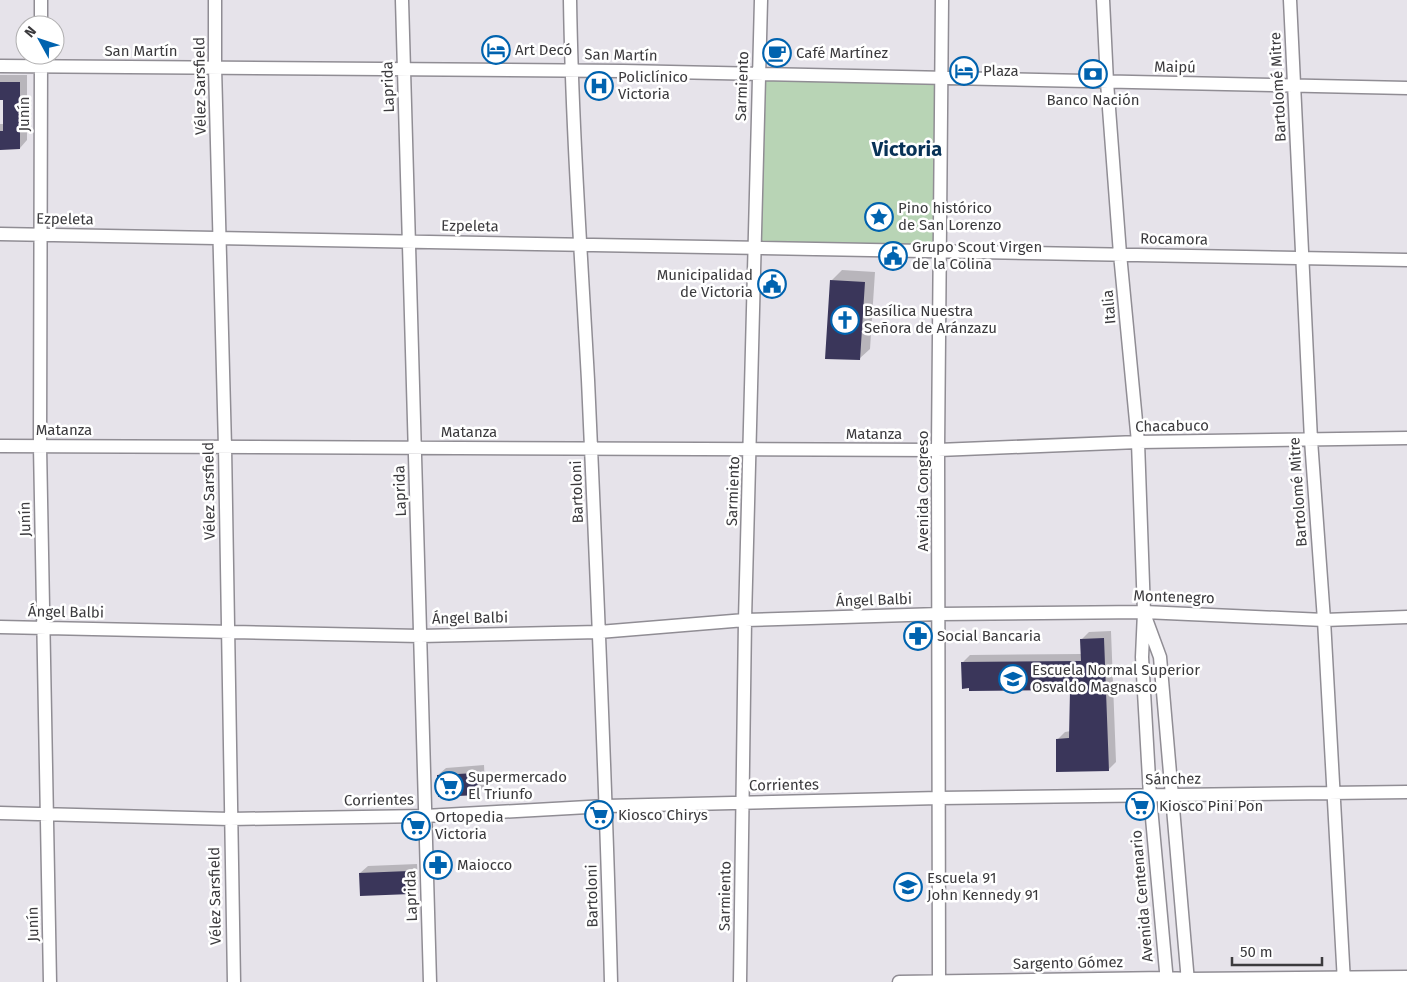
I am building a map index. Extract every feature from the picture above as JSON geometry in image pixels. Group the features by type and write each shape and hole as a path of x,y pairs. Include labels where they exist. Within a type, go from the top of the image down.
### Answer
{"street":[{"path":"40,0 40,15"},
{"name":"Vélez Sarsfield","path":"215,0 234,982"},
{"name":"Laprida","path":"402,0 430,982"},
{"name":"Bartoloni","path":"570,0 571,71 599,632 606,806 610,982"},
{"name":"Sarmiento","path":"740,982 745,620 761,0"},
{"name":"Avenida Congreso","path":"939,981 940,614 938,450 942,0"},
{"name":"Italia","path":"1103,0 1120,254 1138,442 1144,612"},
{"name":"Bartolomé Mitre","path":"1290,0 1301,258 1311,440 1324,620 1343,980"},
{"name":"San Martín","path":"65,61 216,68 571,71 942,78"},
{"name":"San Martín","path":"0,66 15,64"},
{"name":"Junín","path":"40,65 40,446 50,982"},
{"name":"Maipú","path":"942,78 1407,88"},
{"name":"Ezpeleta","path":"0,234 940,251"},
{"name":"Rocamora","path":"940,251 1407,260"},
{"name":"Chacabuco","path":"938,450 1138,442 1407,438"},
{"name":"Matanza","path":"0,446 938,450"},
{"path":"1144,612 1160,657 1188,980"},
{"name":"Montenegro","path":"940,614 1144,612 1324,620 1407,617"},
{"name":"Avenida Centenario","path":"1144,612 1142,657 1150,796 1166,980"},
{"name":"Ángel Balbi","path":"0,627 420,636 599,632 745,620 940,614"},
{"name":"Sánchez","path":"939,798 1407,792"},
{"name":"Corrientes","path":"0,813 230,819 425,816 606,806 939,798"},
{"name":"Sargento Gómez","path":"900,982 1343,980 1407,977"}],"green space":[{"path":"758,74 942,78 940,251 754,248"}],"building":[{"path":"0,82 20,82 20,149 0,150 0,131 3,131 3,100 0,100"},
{"name":"Basílica Nuestra Señora de Aránzazu","path":"830,280 865,282 860,360 825,359"},
{"path":"1104,638 1109,771 1056,772 1056,739 1069,738 1070,690 969,691 969,688 962,689 961,662 1081,661 1080,639"},
{"path":"477,773 478,795 438,797 437,775"},
{"path":"409,871 411,894 360,896 359,873"}],"place":[{"name":"Art Decó","path":"496,50"},
{"name":"Café Martínez","path":"777,53"},
{"name":"Plaza","path":"964,71"},
{"name":"Banco Nación","path":"1093,74"},
{"name":"Policlínico Victoria","path":"599,86"},
{"name":"Pino histórico de San Lorenzo","path":"879,217"},
{"name":"Grupo Scout Virgen de la Colina","path":"893,256"},
{"name":"Municipalidad de Victoria","path":"772,284"},
{"name":"Basílica Nuestra Señora de Aránzazu","path":"845,320"},
{"name":"Social Bancaria","path":"918,636"},
{"name":"Escuela Normal Superior Osvaldo Magnasco","path":"1013,679"},
{"name":"Supermercado El Triunfo","path":"449,786"},
{"name":"Kiosco Pini Pon","path":"1140,806"},
{"name":"Kiosco Chirys","path":"599,815"},
{"name":"Ortopedia Victoria","path":"416,826"},
{"name":"Maiocco","path":"438,865"},
{"name":"Escuela 91 John Kennedy 91","path":"908,887"}],"district":[{"name":"Victoria","path":"907,149"}]}
